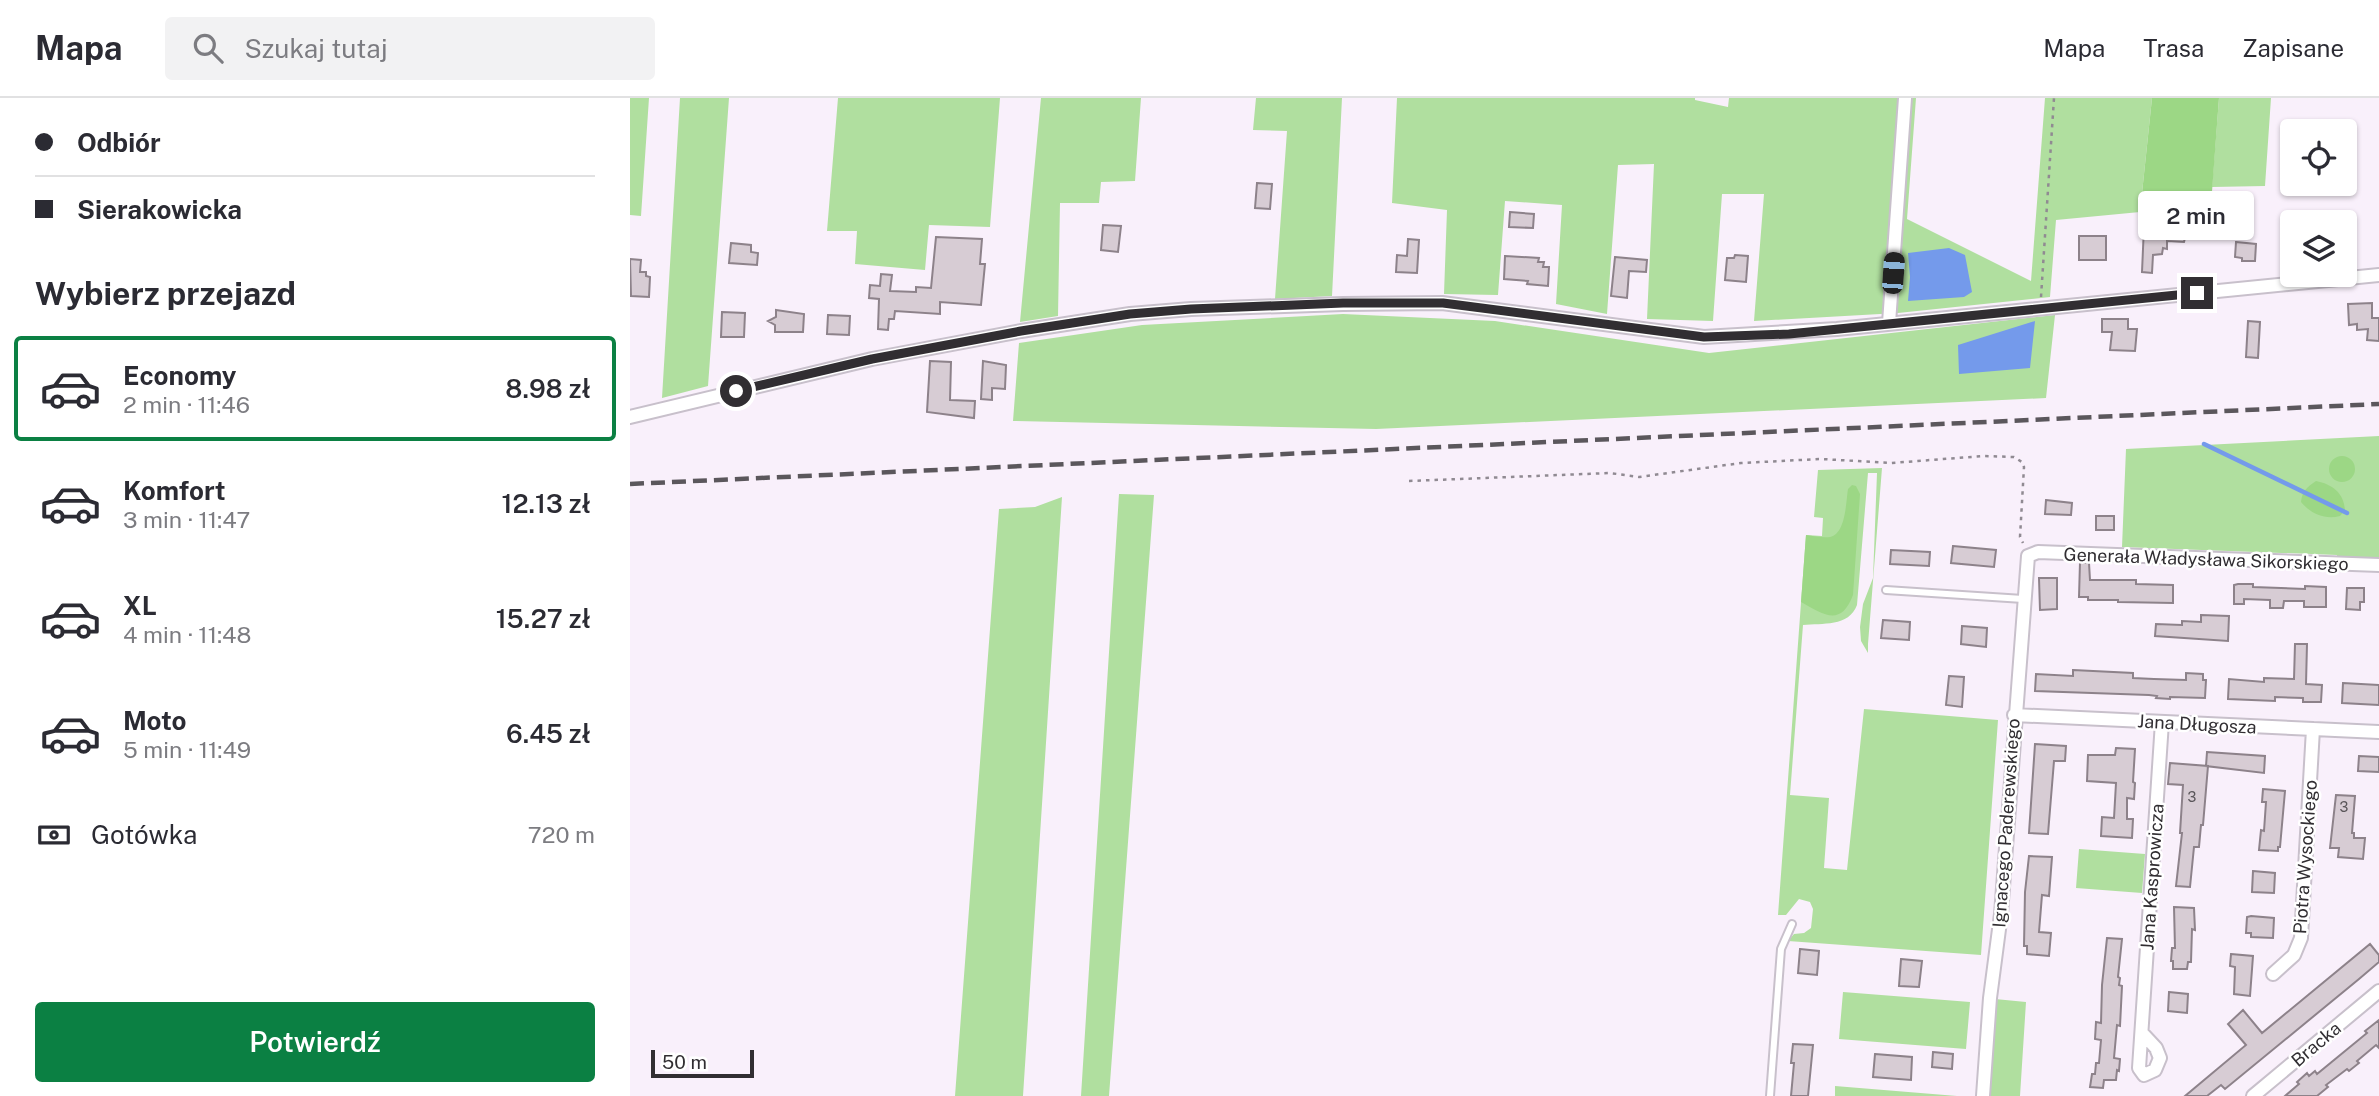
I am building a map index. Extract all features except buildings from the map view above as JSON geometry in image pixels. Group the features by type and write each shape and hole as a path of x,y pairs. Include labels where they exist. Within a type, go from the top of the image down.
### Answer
{"street":[{"path":"1889,323 1905,98"},
{"path":"630,417 885,356 1021,331 1130,314 1179,310 1343,303 1443,303 1704,337 1789,334 2379,275"},
{"name":"Generała Władysława Sikorskiego","path":"2034,552 2379,565"},
{"name":"Ignacego Paderewskiego","path":"1983,1096 1990,998 2001,914 2027,560 2034,552"},
{"name":"Jana Długosza","path":"2014,715 2379,732"},
{"name":"Jana Kasprowicza","path":"2142,1033 2162,722"},
{"name":"Piotra Wysockiego","path":"2273,974 2297,952 2301,938 2313,729"},
{"name":"Bracka","path":"2253,1096 2379,991"}],"lane":[{"path":"1886,590 2024,599"},
{"path":"1769,1096 1781,949 1792,924"}],"path":[{"path":"2040,307 2054,98"},
{"path":"1409,481 1610,473 1639,477 1741,463 1808,459 1892,463 1984,456 2014,457 2022,462 2024,467 2020,537 2034,552"}],"green space":[{"path":"630,98 649,98 641,216 630,215"},
{"path":"680,98 729,98 708,386 662,398"},
{"path":"838,98 1000,98 990,227 929,225 925,270 855,264 857,231 827,231"},
{"path":"1041,98 1141,98 1135,181 1101,182 1099,203 1060,203 1058,316 1020,322"},
{"path":"1256,98 1342,98 1332,296 1275,299 1287,131 1253,130"},
{"path":"1397,98 1695,98 1728,107 1729,98 1916,98 1907,219 2031,281 2045,98 2152,98 2140,212 2056,220 2050,297 1898,313 1754,321 1764,194 1722,194 1713,321 1647,319 1654,164 1618,165 1607,314 1556,304 1562,205 1505,201 1498,295 1444,294 1447,210 1392,203"},
{"path":"2152,98 2219,98 2211,205 2140,212"},
{"path":"2219,98 2271,98 2265,186 2212,187"},
{"path":"1343,314 1495,321 1709,353 2055,315 2046,398 1376,429 1013,421 1019,343 1142,325"},
{"path":"2379,436 2379,561 2337,559 2337,555 2122,547 2126,449"},
{"path":"2342,456 2351,460 2355,469 2351,478 2342,482 2333,478 2329,469 2333,460"},
{"path":"1882,468 1868,653 1861,641 1860,627 1863,604 1873,578 1877,473 1868,473 1857,605 1848,617 1841,620 1803,625 1790,795 1829,798 1824,868 1847,870 1864,709 1998,720 1981,955 1788,941 1794,934 1804,933 1811,928 1813,909 1810,902 1799,899 1786,915 1778,915 1806,535 1822,536 1823,518 1814,517 1818,470"},
{"path":"2316,481 2327,484 2340,494 2345,510 2340,516 2319,515 2301,502 2302,495"},
{"path":"1852,485 1856,486 1860,494 1853,595 1848,605 1837,615 1824,614 1801,602 1806,535 1835,535 1842,524 1848,489"},
{"path":"1119,494 1154,495 1109,1096 1081,1096"},
{"path":"1062,497 1023,1096 955,1096 999,509 1035,507"},
{"path":"2079,849 2145,854 2142,893 2076,888"},
{"path":"1843,992 1970,1002 1966,1049 1839,1039"},
{"path":"1995,999 2026,1002 2020,1096 1987,1096"},
{"path":"1835,1086 1957,1096 1835,1096"}],"water":[{"path":"1949,248 1965,255 1972,292 1964,297 1908,301 1908,253"},
{"path":"2035,321 2030,368 1959,374 1958,345"}],"waterway":[{"path":"2204,444 2347,513"}],"railway":[{"path":"630,484 2379,404"}],"route":[{"path":"736,391 872,359 1021,331 1130,314 1191,309 1343,303 1443,303 1704,337 1789,334 2197,293"}]}
